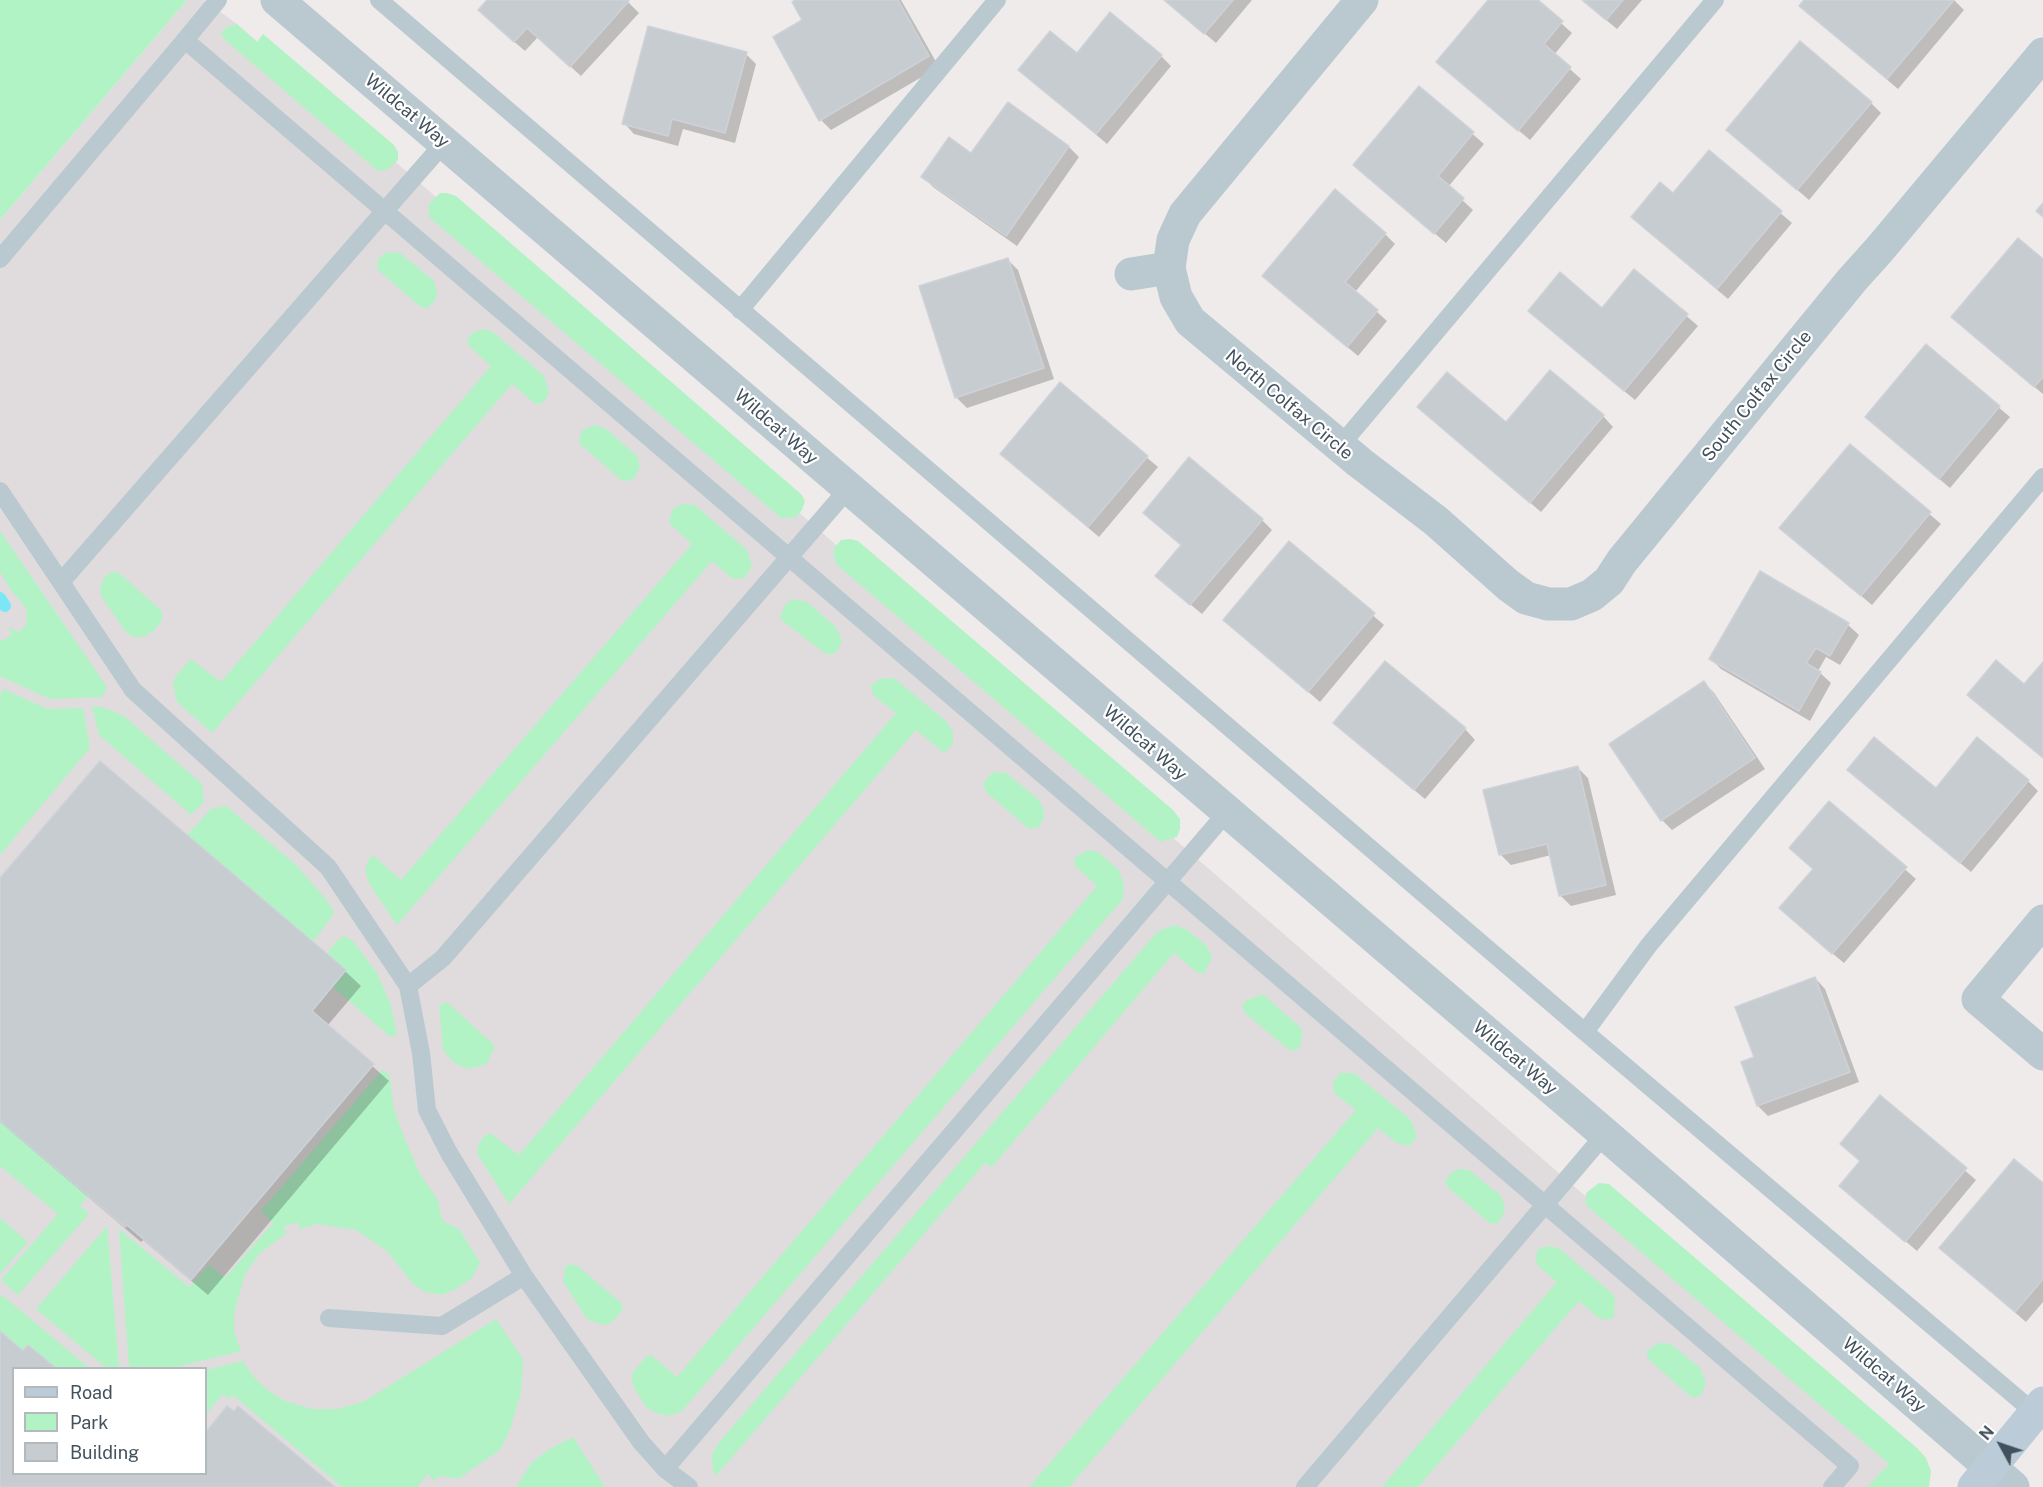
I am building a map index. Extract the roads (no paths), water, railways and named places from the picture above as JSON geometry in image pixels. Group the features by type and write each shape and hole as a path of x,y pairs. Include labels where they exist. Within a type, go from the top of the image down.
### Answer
{"main road":[{"path":"1992,1480 2039,1408"}],"street":[{"name":"Wildcat Way","path":"276,0 1605,1134 1992,1480"},
{"name":"North Colfax Circle","path":"1362,0 1185,214 1173,240 1169,268 1176,297 1190,321 1340,446 1436,521"},
{"name":"South Colfax Circle","path":"1436,521 1508,585 1526,598 1548,604 1571,604 1592,595 1609,581 1622,561 1852,280 2043,54"},
{"path":"1131,274 1169,268"},
{"path":"2043,921 1978,999 2043,1054"}],"lane":[{"path":"0,259 218,0"},
{"path":"379,0 1585,1032 2039,1408"},
{"path":"740,310 997,0"},
{"path":"1340,446 1715,0"},
{"path":"184,40 1850,1466 1832,1487"},
{"path":"61,582 444,143"},
{"path":"1585,1032 1649,945 2043,477"},
{"path":"408,986 443,958 848,489"},
{"path":"0,491 133,690 328,867 408,986 421,1053 427,1110 448,1153 524,1276 641,1442 665,1469 689,1487"},
{"path":"665,1469 1227,812"},
{"path":"1305,1487 1605,1134"},
{"path":"329,1318 442,1326 524,1276"}],"waterway":[{"path":"0,598 5,606"}]}
